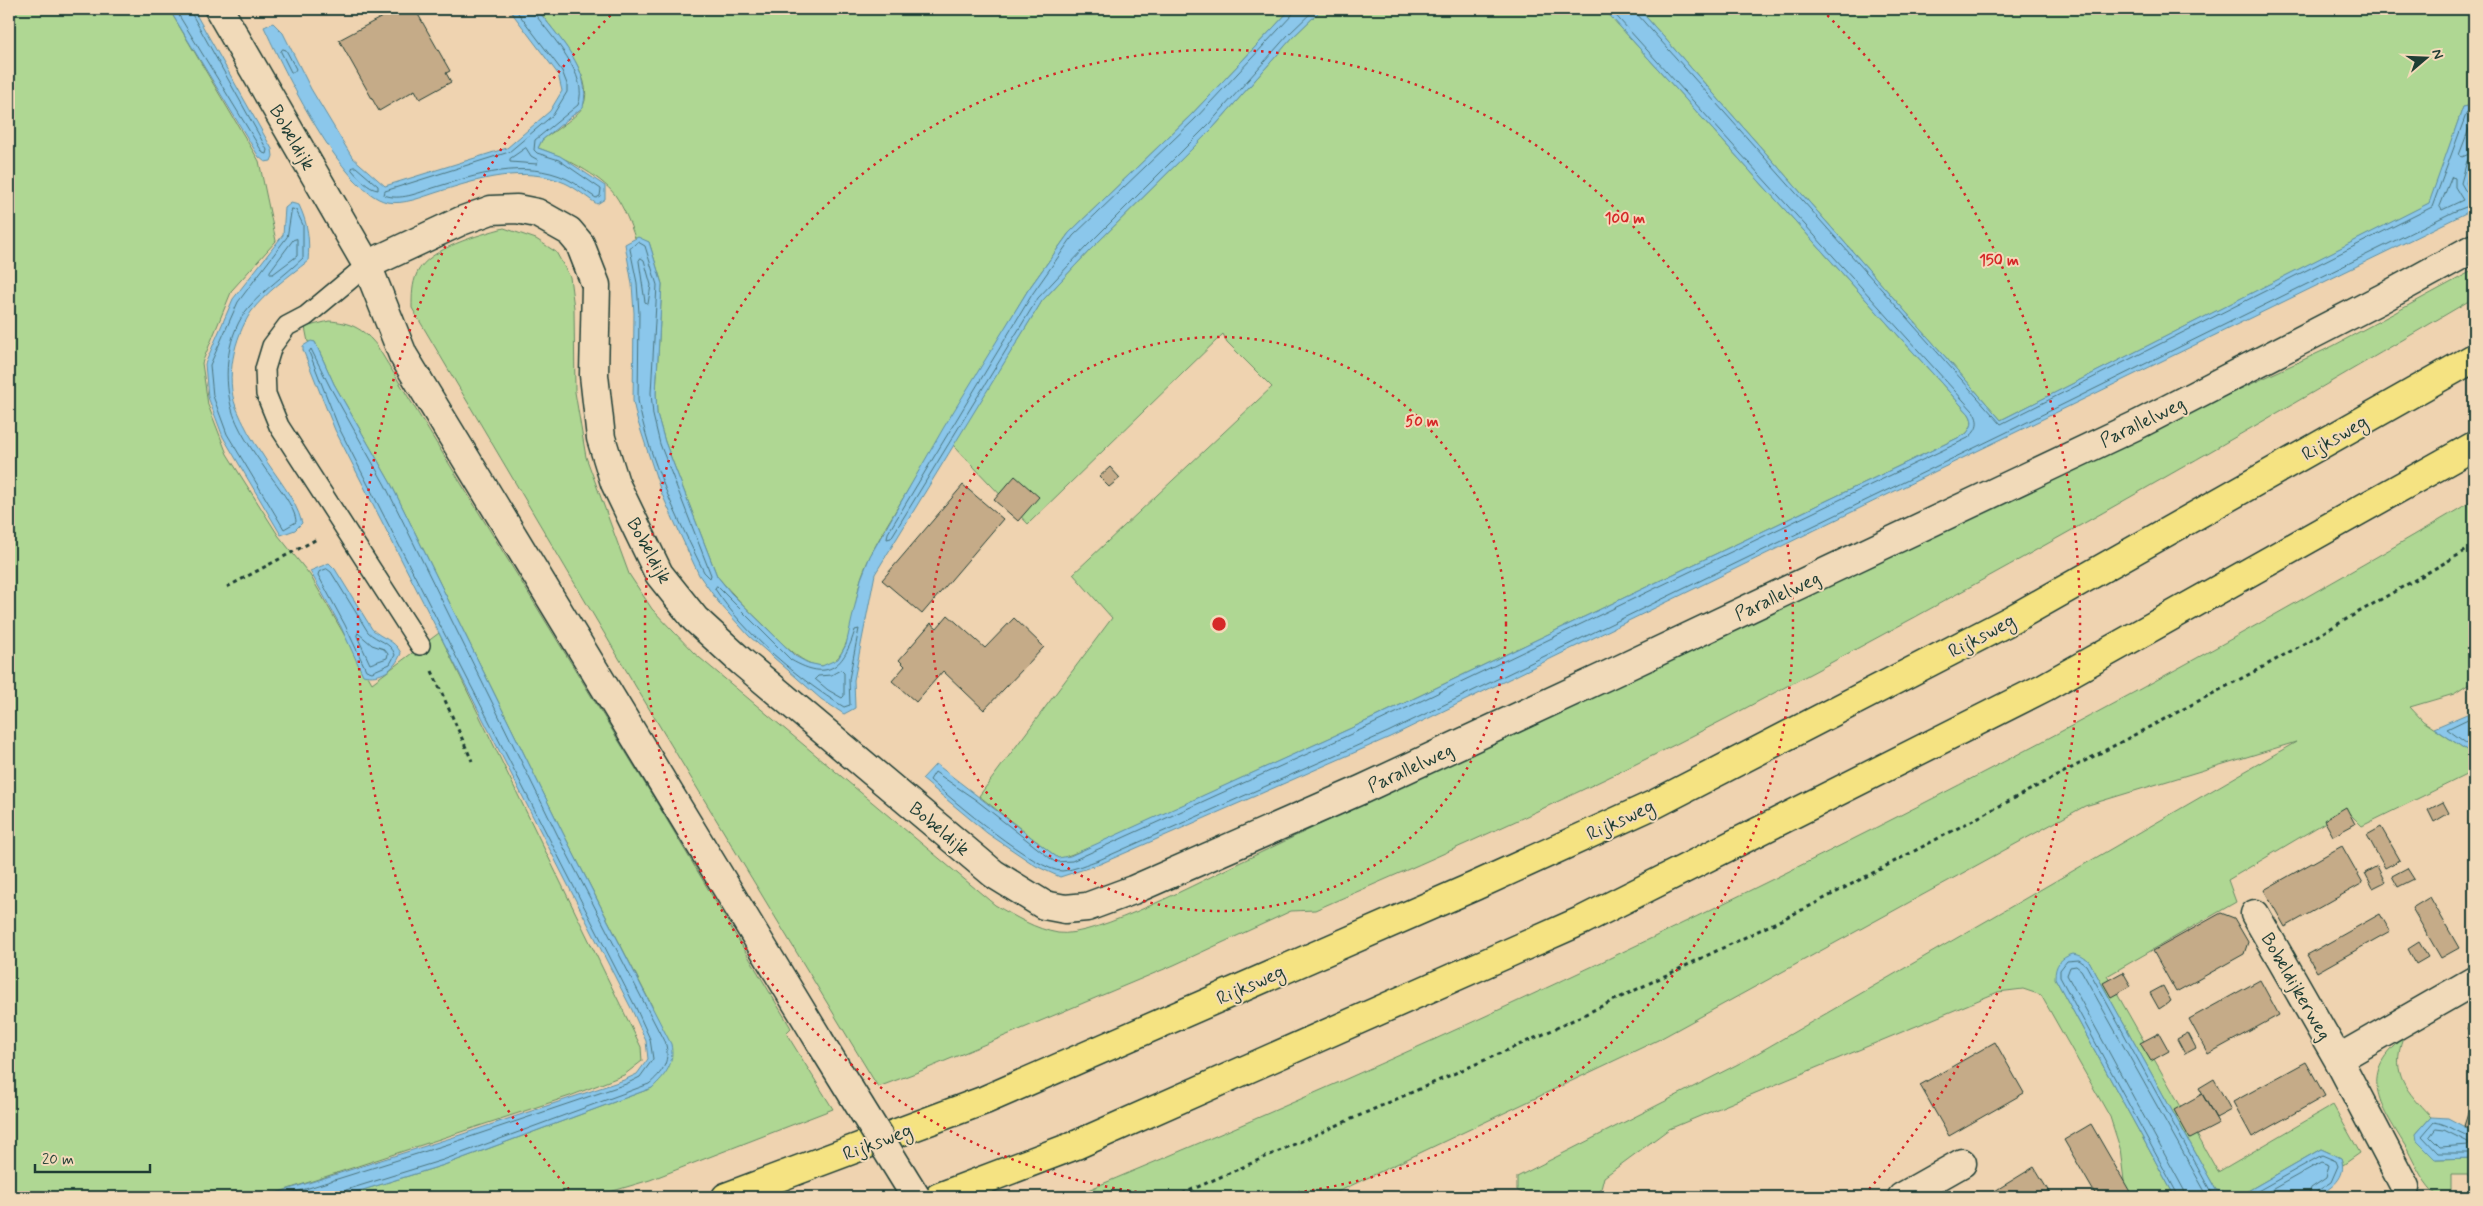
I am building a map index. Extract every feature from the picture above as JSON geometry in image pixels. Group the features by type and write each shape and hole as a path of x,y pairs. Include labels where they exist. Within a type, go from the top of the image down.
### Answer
{"highway":[{"name":"Rijksweg","path":"726,1197 985,1100 1475,886 1655,804 2011,620 2474,358"},
{"path":"939,1197 1076,1145 1583,920 2045,687 2474,446"}],"street":[{"name":"Bobeldijk","path":"219,9 367,265 403,355 916,1197"},
{"name":"Bobeldijk","path":"367,265 461,221 491,210 517,209 537,212 569,231 580,244 596,285 594,375 601,438 615,483 659,574 695,619 742,662 994,874 1044,905 1065,909"},
{"name":"Parallelweg","path":"1065,909 1087,907 1133,890 1363,789 1608,675 2139,424 2381,299 2474,248"},
{"name":"Bobeldijkerweg","path":"2255,914 2338,1058 2402,1194"},
{"name":"Bobeldijkerweg","path":"2338,1058 2474,981"},
{"path":"1902,1197 1962,1163"}],"lane":[{"path":"367,265 306,316 287,326 272,346 266,369 266,394 279,426 420,645"}],"path":[{"path":"1175,1197 1546,1033 1812,905 2246,676 2474,546"},
{"path":"226,587 301,549"},
{"path":"420,645 472,761"}],"green space":[{"path":"9,9 169,9 259,161 276,241 232,290 202,363 208,405 227,454 278,535 310,575 372,683 439,633 641,1047 642,1061 624,1075 570,1096 264,1197 9,1197"},
{"path":"537,9 1291,9 1191,115 1069,233 1028,290 884,530 862,575 845,646 836,659 826,665 816,665 805,661 783,644 740,602 717,576 665,442 657,414 656,393 662,284 649,242 635,238 615,195 600,180 569,161 538,148 542,140 580,110 586,95 579,69 562,42"},
{"path":"1322,9 1604,9 1969,414 1972,422 1971,427 1966,434 1369,720 1089,848 1059,859 979,796 1112,618 1073,574 1272,387 1227,342 1223,334 1028,524 953,445 1042,301 1090,250 1213,128 1292,38"},
{"path":"1639,9 2474,9 2474,105 2463,107 2430,203 2001,420"},
{"path":"504,228 536,239 556,252 570,277 574,308 575,392 586,457 629,574 652,609 694,653 995,905 1033,926 1058,933 1075,932 1097,927 1178,893 2040,482 2333,346 2474,270 2474,298 2196,460 2010,565 1822,668 1677,744 1574,794 1315,910 1291,911 1174,965 926,1069 878,1087 636,687 412,308 414,281 417,273 432,256 456,244"},
{"path":"329,321 344,323 362,331 377,346 658,805 791,1028 786,1033 833,1109 650,1180 593,1197 340,1197 444,1165 652,1088 652,1006 563,833 390,482 334,384 315,342 308,342 305,327"},
{"path":"2474,500 2474,681 2454,694 2410,707 2423,721 2474,755 2474,771 2362,826 2346,810 2228,880 2236,902 2107,976 2218,1172 2333,1105 2360,1153 2343,1165 2341,1158 2321,1149 2239,1196 2216,1190 2089,961 2055,978 2175,1197 2126,1197 2120,1148 2110,1117 2041,995 2023,989 1998,992 1669,1129 1604,1177 1600,1193 1602,1197 1530,1197 1517,1190 1517,1177 1744,1061 2296,742 2085,806 1658,1040 1327,1197 1071,1197 1252,1121 1431,1041 1609,959 1785,873 1960,785 2133,693 2304,598"},
{"path":"2403,1038 2399,1051 2399,1062 2403,1082 2431,1117 2416,1134 2436,1159 2474,1158 2474,1175 2451,1175 2451,1197 2439,1197 2425,1181 2390,1120 2378,1092 2377,1079 2380,1066 2388,1052"}],"water":[{"path":"169,9 193,9 272,149 273,156 271,161 265,162 259,157"},
{"path":"509,9 537,9 563,42 578,67 585,93 583,107 542,140 538,148 560,156 605,186 605,199 597,204 565,183 533,175 501,176 485,179 413,200 393,203 370,193 351,176 333,153 299,98 264,27 273,23 283,33 311,89 352,157 385,186 507,148 550,111 562,91 558,74"},
{"path":"1291,9 1322,9 1292,38 1213,128 1090,250 1042,301 875,574 854,680 855,708 844,714 821,699 749,636 719,603 699,575 661,492 633,401 634,313 632,284 625,244 638,237 649,242 662,284 656,393 657,414 665,442 717,576 731,593 795,656 808,663 822,666 838,659 846,645 861,579 870,556 944,427 1028,290 1069,233 1191,115"},
{"path":"1604,9 1639,9 2001,420 2429,203 2463,107 2474,105 2474,156 2466,183 2469,189 2474,188 2474,209 1390,737 1100,864 1060,877 1036,866 987,833 922,779 936,764 1058,858 1070,856 1369,720 1966,434 1972,422 1969,414"},
{"path":"291,203 299,205 304,219 309,246 308,261 270,291 251,312 240,334 231,371 231,384 236,407 255,443 295,504 302,523 295,530 281,535 223,437 208,397 205,364 233,299 283,235 285,208"},
{"path":"311,341 315,342 334,384 390,482 563,833 671,1044 672,1057 665,1073 652,1088 444,1165 340,1197 264,1197 457,1136 624,1080 637,1074 648,1059 646,1041 632,1010 335,430 303,350 303,346"},
{"path":"329,563 335,569 372,629 395,644 401,653 395,664 386,672 375,676 363,675 341,627 310,571"},
{"path":"2474,711 2474,755 2434,728"},
{"path":"2073,954 2089,961 2216,1190 2239,1196 2321,1149 2341,1158 2342,1171 2337,1182 2316,1197 2175,1197 2055,978 2059,963"},
{"path":"2431,1117 2448,1118 2474,1132 2474,1158 2435,1159 2417,1141 2416,1134"}],"building":[{"path":"377,9 415,9 450,71 446,73 451,82 420,99 415,90 379,111 339,40 382,17"},
{"path":"1110,467 1120,478 1109,487 1099,477"},
{"path":"1015,476 1039,497 1018,521 994,500"},
{"path":"963,485 1003,519 922,614 882,580"},
{"path":"948,615 985,648 1014,618 1044,647 984,710 943,671 916,702 892,681 905,666 899,660 931,623 937,628"},
{"path":"2443,802 2449,813 2434,822 2428,810"},
{"path":"2346,807 2355,824 2333,836 2324,820"},
{"path":"2381,827 2400,860 2385,868 2367,835"},
{"path":"2342,846 2363,883 2285,927 2264,890"},
{"path":"2377,866 2385,882 2373,888 2365,873"},
{"path":"2407,868 2414,879 2398,887 2392,876"},
{"path":"2430,897 2459,948 2441,958 2412,908"},
{"path":"2221,913 2234,918 2248,942 2244,954 2176,992 2153,951"},
{"path":"2380,914 2390,931 2317,972 2307,955"},
{"path":"2419,942 2428,957 2416,964 2408,949"},
{"path":"2123,972 2131,986 2111,997 2103,983"},
{"path":"2260,980 2279,1015 2208,1054 2189,1019"},
{"path":"2163,986 2171,1001 2159,1009 2150,993"},
{"path":"2474,1010 2474,1041 2467,1028 2473,1025 2469,1020"},
{"path":"2159,1033 2169,1051 2151,1061 2140,1043"},
{"path":"2188,1033 2196,1048 2185,1054 2177,1039"},
{"path":"1995,1042 2024,1093 1949,1136 1920,1085"},
{"path":"2306,1062 2325,1096 2252,1137 2233,1102"},
{"path":"2214,1079 2231,1110 2216,1118 2199,1088"},
{"path":"2202,1094 2219,1124 2190,1139 2174,1110"},
{"path":"2471,1104 2474,1105 2474,1130 2464,1126"},
{"path":"2091,1124 2133,1197 2097,1197 2064,1140"},
{"path":"2034,1167 2052,1197 1985,1197"}]}
